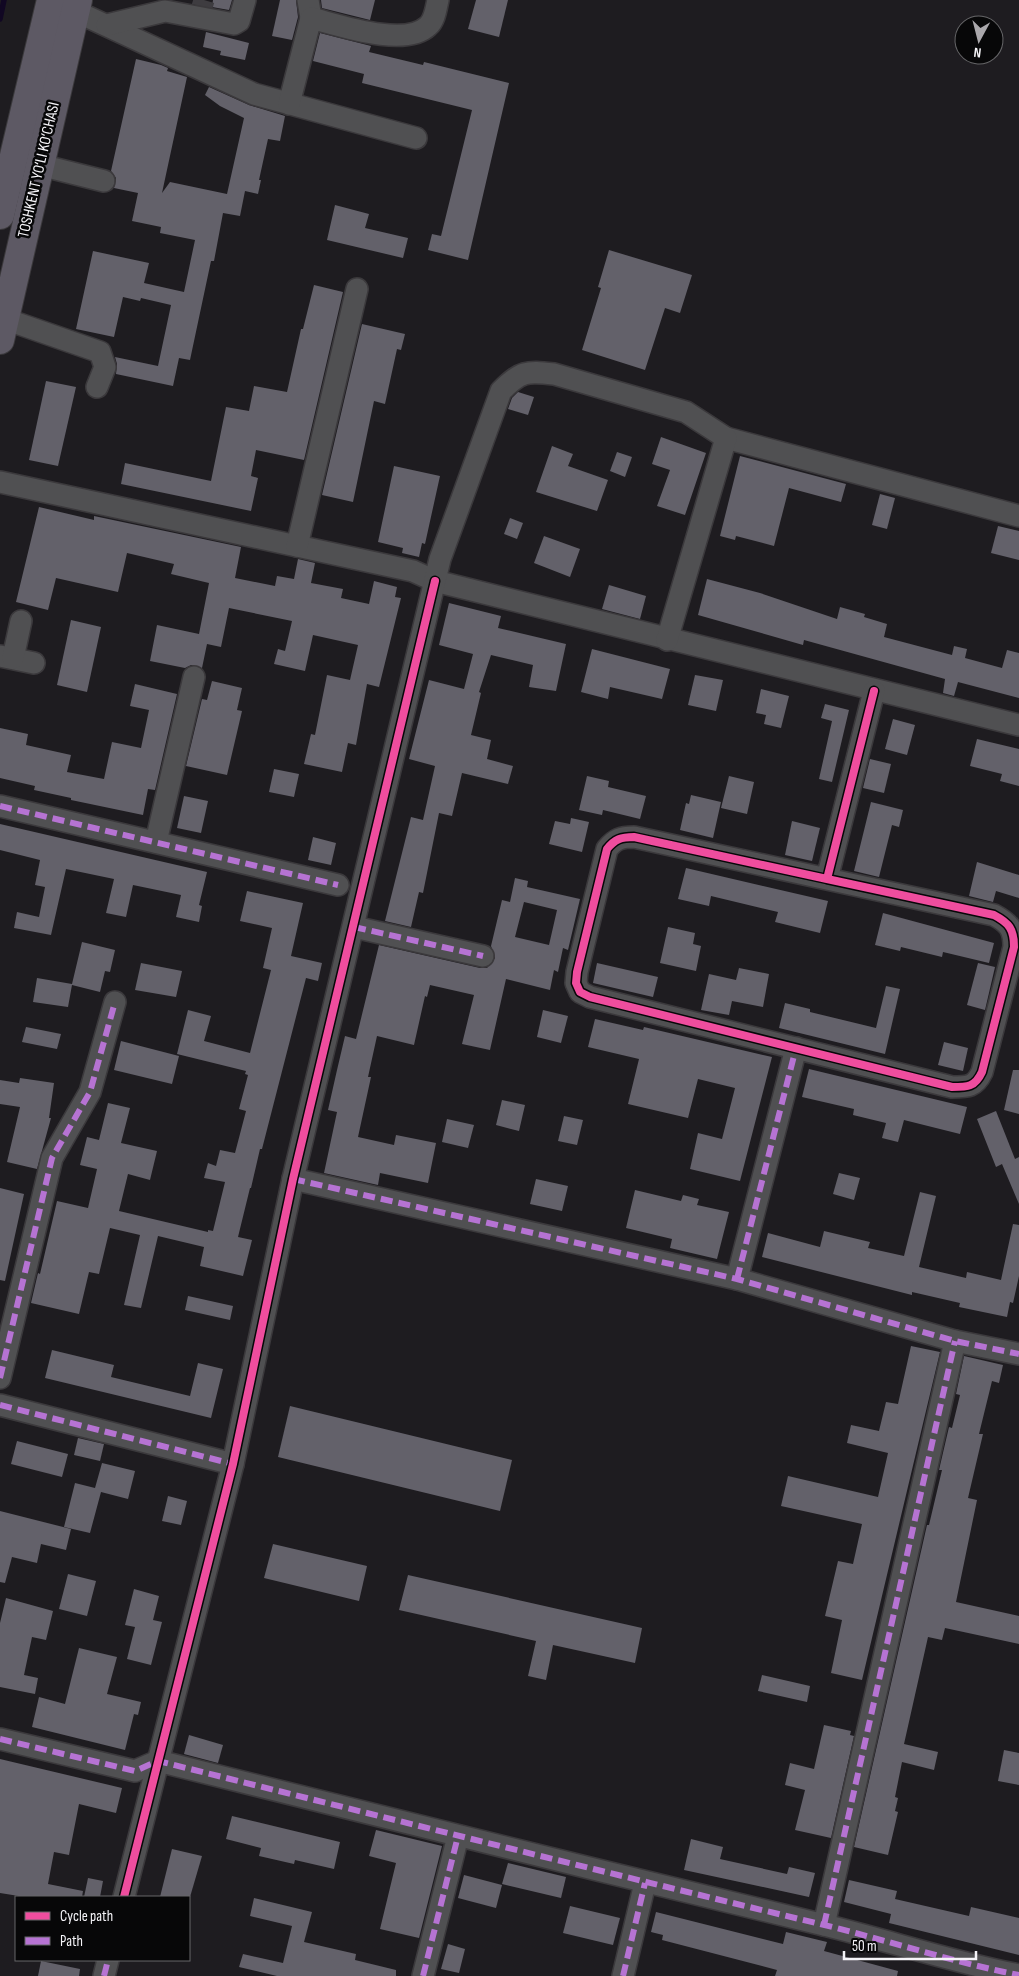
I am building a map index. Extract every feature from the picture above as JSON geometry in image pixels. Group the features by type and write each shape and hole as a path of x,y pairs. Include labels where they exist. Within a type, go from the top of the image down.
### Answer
{"highway":[{"name":"TOSHKENT YO‘LI KO‘CHASI","path":"2,329 40,165 68,4"},
{"name":"TOSHKENT YO‘LI KO‘CHASI","path":"0,215 4,180 68,4"}],"street":[{"path":"107,25 166,5 201,12 234,24 239,21 244,0"},
{"path":"289,104 309,9 393,36 427,27 432,21 438,0"},
{"path":"68,4 107,25 254,94 416,138"},
{"path":"40,165 104,181"},
{"path":"297,546 356,289"},
{"path":"2,329 100,352 106,367 97,387"},
{"path":"124,1896 233,1464 293,1179 440,558 501,391 515,377 532,372 554,374 686,412 726,438 1019,516"},
{"path":"667,640 726,438"},
{"path":"0,482 413,571 435,582 1019,726"},
{"path":"16,659 21,621"},
{"path":"156,842 194,677"},
{"path":"827,879 874,691"},
{"path":"0,806 338,885"},
{"path":"622,837 634,837 827,879 994,915 1008,922 1014,934 1014,947 982,1072 977,1082 969,1087 952,1087 590,997 580,992 576,983 577,972 607,849 613,841 622,837"},
{"path":"354,926 483,956"},
{"path":"0,1378 52,1158 90,1092 115,1002"},
{"path":"736,1279 796,1048"},
{"path":"293,1179 736,1279 955,1341 1019,1354"},
{"path":"824,1925 955,1341"},
{"path":"0,1405 233,1464"},
{"path":"0,1739 136,1771 158,1761 645,1883 824,1925 976,1966 1019,1975"},
{"path":"423,1976 458,1836"},
{"path":"623,1976 645,1883"},
{"path":"104,1976 108,1961"}],"building":[{"path":"213,0 232,0 229,10 212,7"},
{"path":"280,0 296,0 298,17 292,40 272,36"},
{"path":"321,0 375,0 370,20 322,8"},
{"path":"476,0 508,0 499,37 468,29"},
{"path":"206,32 249,43 245,60 220,55 221,51 203,47"},
{"path":"320,33 371,46 369,52 423,65 424,62 509,83 468,260 428,250 432,234 441,236 472,110 362,83 364,74 313,61"},
{"path":"136,59 161,65 168,68 167,71 187,77 162,193 170,182 227,194 244,118 220,106 205,95 209,87 249,105 285,116 280,141 268,139 259,180 261,180 258,194 245,191 240,216 223,213 214,261 211,261 190,360 179,358 173,386 116,374 117,364 115,357 158,366 171,305 141,298 140,301 123,297 114,337 76,329 93,251 149,263 144,283 184,292 195,240 160,233 161,227 132,221 138,193 114,188 116,178 111,171"},
{"path":"335,205 369,214 365,228 408,238 403,258 327,240"},
{"path":"609,250 692,275 680,313 665,308 645,370 582,350 601,288 598,287"},
{"path":"314,285 343,292 304,460 256,450 251,476 258,478 251,511 121,484 125,463 211,481 226,407 249,411 254,386 287,392 301,329 303,329"},
{"path":"362,324 405,334 401,350 397,349 385,404 374,401 353,502 322,495"},
{"path":"46,381 76,387 58,466 29,460"},
{"path":"518,392 534,397 528,415 508,409 512,398"},
{"path":"661,437 706,453 685,515 657,506 670,470 652,464"},
{"path":"552,446 573,454 568,466 608,480 597,511 536,492"},
{"path":"617,452 632,457 625,477 610,471"},
{"path":"740,456 846,484 841,502 789,488 774,546 736,536 735,540 720,536"},
{"path":"394,466 440,476 425,544 422,543 419,557 402,553 403,548 378,542"},
{"path":"880,494 895,498 887,529 872,525"},
{"path":"39,507 94,520 94,516 241,547 235,578 275,586 277,576 294,579 298,559 315,563 311,583 343,589 341,598 369,604 374,581 397,587 395,597 401,598 379,687 367,684 356,745 348,743 342,772 304,764 311,734 315,735 327,675 350,680 358,645 313,635 305,671 274,664 278,649 285,651 292,621 229,608 221,647 207,644 202,668 191,665 185,668 150,661 157,625 199,634 209,583 171,574 174,564 127,553 118,592 56,578 48,610 16,602"},
{"path":"510,518 523,523 517,539 504,534"},
{"path":"998,526 1019,531 1019,560 991,553"},
{"path":"544,536 580,549 570,577 534,563"},
{"path":"707,579 760,593 837,619 840,607 865,614 864,617 887,624 884,637 952,655 954,646 967,649 965,658 1002,668 1007,650 1019,653 1019,698 958,682 954,696 943,693 945,679 804,640 803,645 698,615"},
{"path":"609,585 646,596 640,619 602,609"},
{"path":"449,603 501,616 498,628 566,644 556,691 529,687 533,665 491,655 479,692 481,693 471,735 491,740 487,759 513,766 508,784 462,773 452,816 439,813 423,893 419,892 411,927 385,921 411,817 423,820 435,766 409,759 429,680 464,689 473,654 439,645"},
{"path":"71,620 101,627 87,692 57,685"},
{"path":"592,649 670,669 662,699 610,687 608,699 581,692"},
{"path":"695,675 723,680 716,711 688,705"},
{"path":"212,681 242,688 237,710 242,711 227,775 186,766 202,699 207,700"},
{"path":"135,684 177,694 155,790 148,789 143,815 71,800 71,798 34,790 35,786 0,778 0,728 28,734 26,745 71,755 67,772 104,779 112,742 141,748 149,710 130,706"},
{"path":"761,689 789,696 781,728 764,724 766,715 756,713"},
{"path":"825,704 849,710 832,782 819,779 832,721 821,718"},
{"path":"893,719 915,725 907,755 885,749"},
{"path":"977,739 1019,749 1019,786 1000,781 1002,774 970,766"},
{"path":"870,759 891,764 884,793 863,788"},
{"path":"274,769 299,774 294,797 269,792"},
{"path":"587,776 609,781 608,787 646,796 640,819 603,810 602,815 579,810"},
{"path":"729,776 754,782 747,814 721,808"},
{"path":"691,795 721,802 713,838 680,830 686,803 689,804"},
{"path":"184,796 208,801 201,833 177,828"},
{"path":"871,802 903,810 899,827 892,825 879,877 854,871"},
{"path":"571,818 589,822 582,852 549,844 555,821 570,824"},
{"path":"792,821 820,828 812,861 785,855"},
{"path":"0,824 207,872 199,905 202,906 199,922 176,917 181,895 133,885 126,917 106,913 114,879 66,869 51,935 14,928 17,912 39,917 45,887 35,885 40,860 0,850"},
{"path":"313,837 336,843 331,865 308,860"},
{"path":"977,862 1019,875 1019,898 996,891 993,902 969,896"},
{"path":"686,868 828,901 820,933 775,922 778,912 711,896 709,906 678,899"},
{"path":"515,878 528,881 527,887 580,899 568,950 563,948 558,972 554,970 550,990 506,979 490,1050 462,1044 474,995 430,985 427,997 425,996 414,1045 377,1036 368,1077 371,1077 358,1137 394,1145 396,1135 436,1143 428,1183 380,1173 378,1185 324,1173 337,1112 328,1110 345,1036 356,1039 379,945 487,968 495,958 491,946 502,900 510,902","holes":["524,902 557,910 549,945 515,937"]},
{"path":"247,891 303,903 291,956 322,963 318,981 306,978 262,1149 260,1149 250,1188 238,1237 252,1240 243,1276 200,1266 204,1247 158,1236 141,1308 124,1305 140,1235 110,1228 99,1274 89,1272 79,1314 31,1303 38,1273 40,1274 57,1201 88,1208 97,1169 80,1165 87,1137 99,1140 108,1103 130,1108 121,1143 157,1151 150,1180 128,1174 119,1211 208,1232 208,1230 213,1231 225,1182 204,1178 208,1163 216,1166 220,1150 235,1153 246,1111 239,1109 248,1075 245,1074 246,1071 177,1054 188,1010 211,1016 204,1041 250,1053 271,970 263,968 272,928 240,921"},
{"path":"883,913 994,943 989,963 943,952 942,957 901,947 900,951 875,945"},
{"path":"668,927 695,933 693,944 701,946 696,971 660,963"},
{"path":"82,942 115,950 110,972 105,971 100,992 72,985 68,1007 33,1002 37,978 72,984"},
{"path":"141,963 182,971 176,997 135,990"},
{"path":"597,963 658,977 653,997 593,983"},
{"path":"978,963 995,967 985,1010 967,1005"},
{"path":"739,968 769,974 763,1007 732,1001 729,1015 701,1010 709,974 736,980"},
{"path":"886,986 900,989 885,1054 779,1028 785,1003 810,1009 810,1012 876,1028"},
{"path":"543,1010 568,1016 561,1043 537,1037"},
{"path":"595,1019 643,1030 644,1027 772,1057 740,1181 690,1169 698,1133 722,1139 735,1088 698,1079 688,1118 628,1104 639,1059 588,1047"},
{"path":"26,1027 61,1034 57,1049 22,1042"},
{"path":"121,1041 179,1056 172,1084 114,1070"},
{"path":"944,1042 968,1048 963,1071 938,1065"},
{"path":"809,1069 967,1107 960,1134 904,1120 898,1142 882,1138 886,1123 853,1115 854,1109 802,1097"},
{"path":"1013,1070 1019,1070 1019,1114 1004,1110"},
{"path":"20,1078 54,1083 49,1118 51,1118 37,1169 7,1162 20,1107 0,1104 0,1080 19,1083"},
{"path":"502,1100 525,1105 519,1131 496,1125"},
{"path":"996,1111 1015,1159 1019,1157 1019,1204 1002,1164 996,1167 977,1119"},
{"path":"564,1116 583,1120 577,1145 558,1141"},
{"path":"447,1119 474,1125 468,1148 442,1142"},
{"path":"839,1173 860,1178 854,1200 833,1194"},
{"path":"536,1179 568,1186 562,1211 530,1204"},
{"path":"0,1188 24,1194 5,1281 0,1280"},
{"path":"635,1190 681,1201 683,1195 699,1199 697,1205 729,1212 717,1259 670,1248 672,1239 626,1228"},
{"path":"920,1192 936,1196 919,1267 966,1278 967,1272 1001,1280 1013,1224 1019,1225 1019,1276 1013,1303 1010,1302 1007,1317 959,1307 960,1303 912,1292 912,1295 762,1257 768,1233 820,1247 824,1231 870,1242 868,1248 904,1256"},
{"path":"188,1296 233,1306 230,1320 185,1310"},
{"path":"911,1346 940,1352 862,1680 831,1673 842,1620 825,1616 838,1561 853,1564 862,1524 781,1506 788,1476 878,1497 888,1453 847,1443 851,1425 879,1431 886,1402 898,1404"},
{"path":"52,1350 114,1365 111,1377 190,1396 198,1363 223,1369 211,1418 45,1378"},
{"path":"964,1356 1003,1365 999,1383 992,1381 979,1434 983,1434 968,1498 977,1500 956,1602 1019,1616 1019,1644 945,1628 942,1640 928,1637 904,1744 938,1752 934,1770 902,1762 895,1797 898,1798 895,1811 898,1812 888,1855 854,1847 927,1525 929,1525 942,1470 939,1470 949,1427 952,1428 960,1395 956,1394"},
{"path":"290,1406 512,1460 500,1511 278,1457"},
{"path":"78,1438 104,1444 100,1461 74,1455"},
{"path":"17,1441 68,1454 62,1477 11,1464"},
{"path":"102,1463 135,1471 128,1499 101,1492 90,1533 64,1527 75,1483 95,1488"},
{"path":"168,1496 187,1501 181,1525 162,1521"},
{"path":"0,1511 71,1529 66,1550 41,1544 37,1563 12,1557 5,1583 0,1582"},
{"path":"273,1544 367,1566 359,1601 264,1578"},
{"path":"68,1574 96,1581 87,1616 59,1609"},
{"path":"408,1575 642,1628 635,1663 553,1645 546,1680 528,1676 536,1641 399,1610"},
{"path":"134,1589 159,1596 153,1620 162,1622 151,1665 127,1659 135,1627 125,1625"},
{"path":"6,1598 53,1611 46,1640 32,1637 24,1675 38,1678 35,1694 0,1687 0,1623"},
{"path":"79,1648 117,1657 107,1694 141,1702 138,1715 134,1714 125,1750 32,1727 39,1697 65,1704"},
{"path":"762,1675 810,1686 807,1702 758,1691"},
{"path":"824,1725 851,1731 850,1735 854,1736 831,1838 795,1830 805,1790 785,1785 790,1763 814,1769"},
{"path":"189,1735 223,1745 218,1763 184,1754"},
{"path":"1004,1750 1019,1753 1019,1785 998,1781"},
{"path":"0,1759 122,1788 116,1813 79,1804 69,1855 54,1852 48,1884 83,1891 82,1896 19,1896 0,1893"},
{"path":"232,1816 340,1842 334,1869 295,1860 294,1864 259,1856 261,1848 226,1839"},
{"path":"376,1830 442,1846 419,1938 380,1929 396,1863 369,1856"},
{"path":"691,1839 723,1847 720,1859 787,1874 789,1867 815,1873 809,1897 684,1870"},
{"path":"172,1849 202,1856 190,1897 160,1896"},
{"path":"508,1863 566,1877 561,1898 502,1884"},
{"path":"464,1875 502,1885 496,1908 458,1898"},
{"path":"88,1878 103,1881 100,1896 84,1896"},
{"path":"849,1880 897,1891 895,1899 969,1916 971,1907 1019,1918 1019,1955 889,1923 891,1914 844,1902"},
{"path":"254,1898 312,1912 304,1942 356,1954 355,1960 396,1970 396,1976 277,1976 239,1967 243,1954 283,1963 292,1926 250,1916"},
{"path":"570,1906 620,1918 613,1945 563,1933"},
{"path":"656,1912 783,1944 786,1932 827,1942 824,1951 898,1971 897,1976 775,1976 777,1970 662,1940 663,1935 651,1932"},
{"path":"448,1944 465,1949 459,1973 441,1969"},
{"path":"41,1961 80,1969 79,1976 38,1976"}],"waterway":[{"path":"0,19 4,0"}],"tunnel":[{"path":"202,7 204,0"}],"marked path":[{"path":"0,806 338,885"},
{"path":"354,927 483,956"},
{"path":"0,1378 52,1158 90,1092 115,1002"},
{"path":"737,1279 796,1048"},
{"path":"293,1179 737,1279 955,1341 1019,1354"},
{"path":"824,1925 955,1341"},
{"path":"0,1405 233,1464"},
{"path":"0,1739 135,1771 158,1761 1019,1975"},
{"path":"423,1976 458,1836"},
{"path":"623,1976 645,1883"},
{"path":"104,1976 108,1961"}],"cycle path":[{"path":"124,1896 233,1464 293,1179 435,581"},
{"path":"827,879 634,837 619,839 607,849 577,972 576,983 580,992 590,997 952,1087 967,1086 977,1081 982,1072 1014,947 1010,927 994,915 827,879 874,691"}]}
